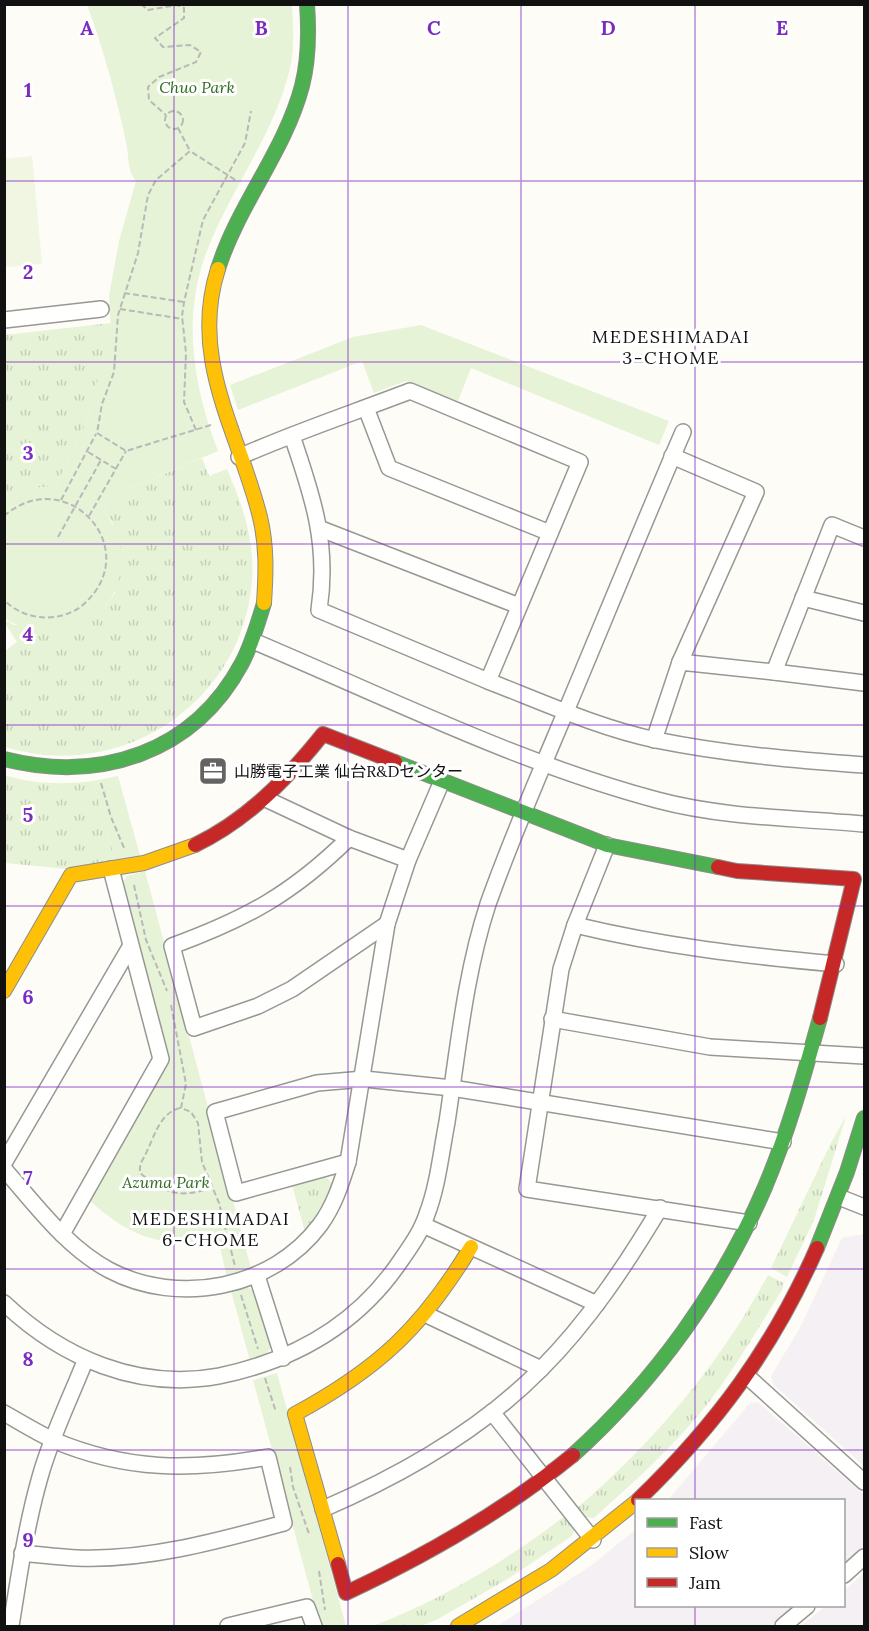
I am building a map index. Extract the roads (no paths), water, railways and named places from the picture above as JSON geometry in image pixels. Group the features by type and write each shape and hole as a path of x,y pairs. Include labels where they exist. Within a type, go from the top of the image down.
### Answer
{"street":[{"path":"4,759 26,765 69,769 110,764 148,752 188,728 228,688 253,641 267,580 268,556 264,525 255,494 239,457 215,383 209,343 210,307 217,268 233,225 278,145 295,108 304,77 309,33 307,4"},
{"path":"4,320 104,315"},
{"path":"239,457 410,391 580,462 488,681"},
{"path":"366,408 390,468 550,533"},
{"path":"4,1303 42,1335 86,1361 137,1375 177,1378 212,1377 262,1366 319,1341 372,1298 404,1257 423,1225 438,1173 472,960 488,905 543,764 683,432"},
{"path":"292,436 313,497 321,529 324,564 319,610 488,681 566,711 654,740 770,758 864,765"},
{"path":"654,740 680,662 756,492 672,456"},
{"path":"774,672 832,525 864,538"},
{"path":"321,529 519,606"},
{"path":"803,598 864,613"},
{"path":"253,641 543,764 659,801 713,811 864,824"},
{"path":"680,662 864,683"},
{"path":"4,991 71,875 129,866 188,848 230,826 266,799 295,771 324,734 607,845 737,871 854,879 836,964 783,1142 748,1223 704,1299 652,1371 603,1427 544,1478 452,1540 346,1593 295,1414 330,1396 373,1368 427,1316 471,1247"},
{"path":"4,1168 62,1234 86,1256 111,1271 149,1285 191,1290 257,1276 283,1261 305,1242 336,1199 348,1162 364,1079 387,924 408,860 442,781"},
{"path":"266,799 349,838 408,860"},
{"path":"349,838 302,881 258,910 224,927 172,946 194,1028 258,1006 292,989 387,924"},
{"path":"607,845 575,925 561,969 527,1189 748,1223"},
{"path":"62,1234 162,1059 130,948 111,869"},
{"path":"575,925 664,945 714,953 836,964"},
{"path":"4,1163 130,948"},
{"path":"552,1019 710,1047 864,1056"},
{"path":"348,1162 237,1193 215,1112 318,1083 364,1079 452,1088 783,1142"},
{"path":"639,1499 701,1437 748,1377 792,1307 808,1275 838,1197 864,1118"},
{"path":"838,1197 864,1207"},
{"path":"323,1509 380,1484 435,1452 492,1412 541,1369 597,1304 660,1208"},
{"path":"423,1225 597,1304"},
{"path":"257,1276 283,1358"},
{"path":"427,1316 541,1369"},
{"path":"11,1626 22,1553 40,1477 52,1439 86,1361"},
{"path":"748,1377 864,1482"},
{"path":"492,1412 593,1540"},
{"path":"4,1413 52,1439 95,1454 155,1468 219,1466 267,1457 284,1523 193,1546 142,1554 78,1558 22,1553"},
{"path":"458,1626 518,1593 593,1540 635,1503"},
{"path":"845,1573 864,1557"},
{"path":"228,1626 307,1607 314,1626"},
{"path":"783,1626 805,1607"}],"place":[{"name":"山勝電子工業 仙台R&Dセンター","path":"213,771"}],"district":[{"name":"MEDESHIMADAI 3-CHOME","path":"671,346"},
{"name":"MEDESHIMADAI 6-CHOME","path":"211,1228"}],"park label":[{"name":"Chuo Park","path":"197,87"},
{"name":"Azuma Park","path":"166,1182"}]}
